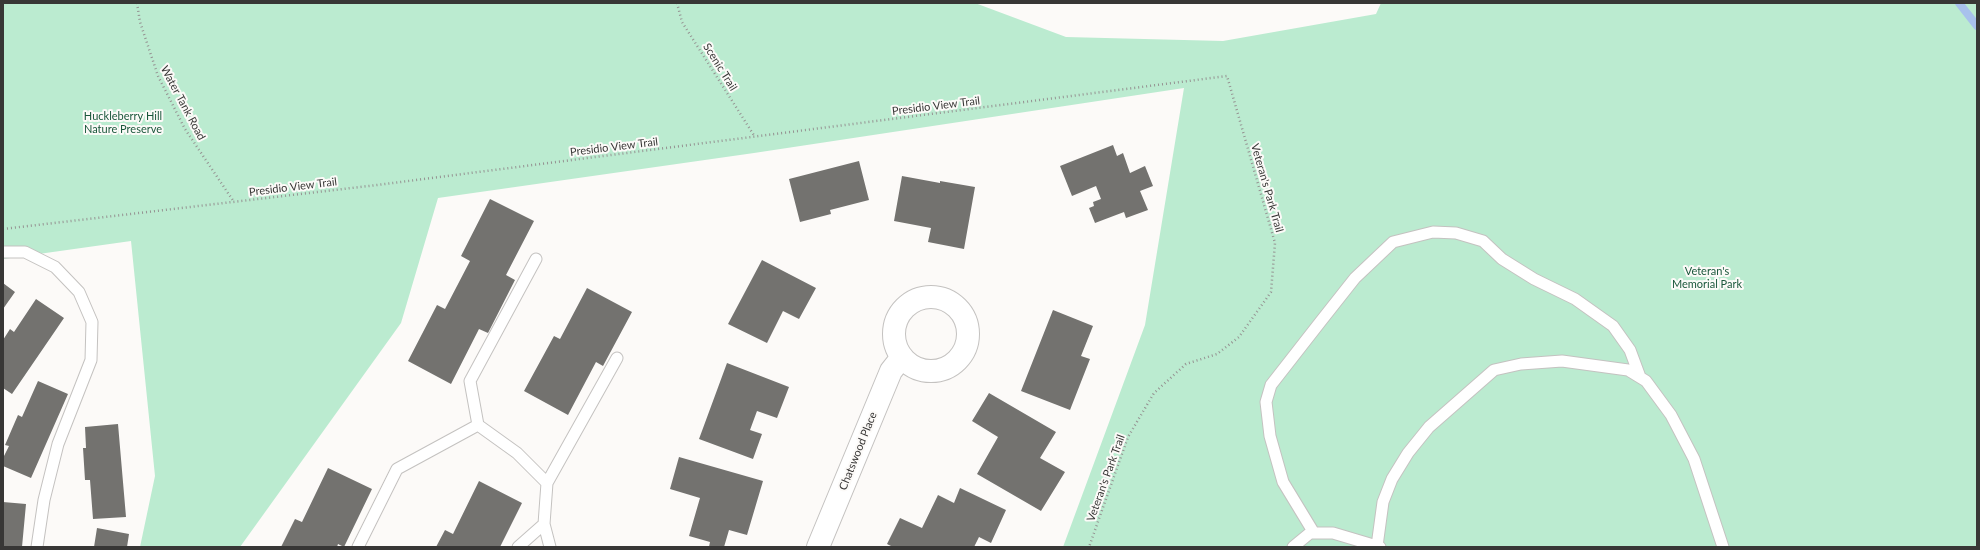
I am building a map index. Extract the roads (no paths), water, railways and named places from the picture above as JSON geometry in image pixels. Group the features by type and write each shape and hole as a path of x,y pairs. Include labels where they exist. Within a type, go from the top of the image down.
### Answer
{"street":[{"name":"Chatswood Place","path":"818,547 891,371 902,356"}],"lane":[{"path":"1314,533 1283,482 1270,436 1266,402 1271,384 1355,278 1393,242 1433,232 1456,233 1482,241 1502,259 1534,279 1575,299 1614,326 1630,350 1640,377"},
{"path":"3,252 26,252 55,267 79,292 92,322 91,360 58,444 44,500 37,547"},
{"path":"536,259 470,381 478,425 517,453 547,483"},
{"path":"550,547 544,524 547,483 617,358"},
{"path":"1293,547 1310,534 1314,533 1333,533 1378,546 1384,502 1392,479 1408,452 1429,427 1494,370 1521,364 1562,361 1628,370 1646,381 1671,415 1694,459 1723,547"},
{"path":"358,547 397,469 478,425"},
{"path":"518,547 544,524"}],"waterway":[{"path":"1959,3 1977,26"}],"park label":[{"name":"Huckleberry Hill Nature Preserve","path":"123,122"},
{"name":"Veteran's Memorial Park","path":"1707,277"}]}
